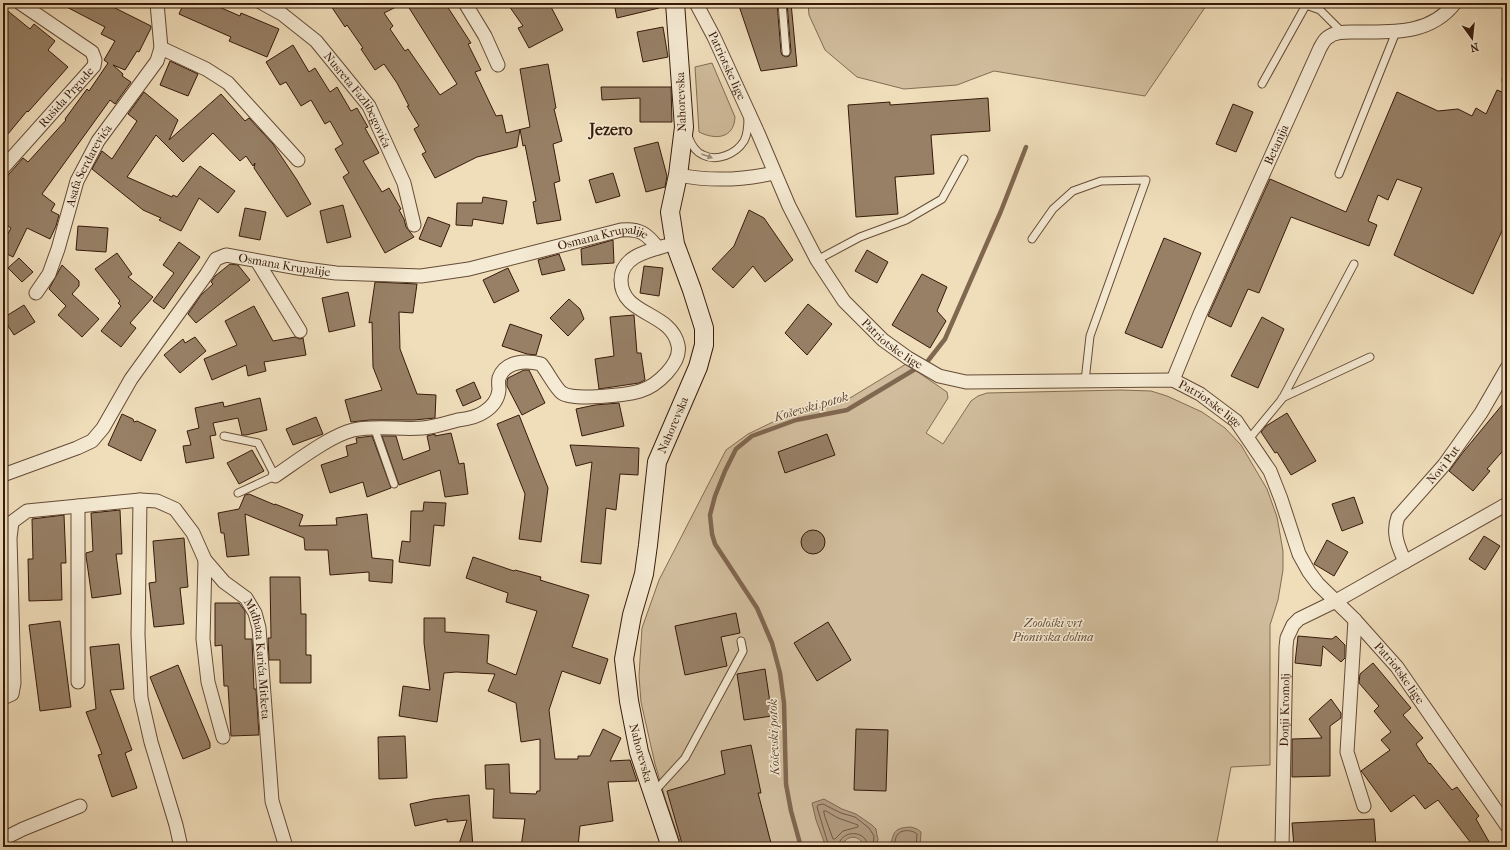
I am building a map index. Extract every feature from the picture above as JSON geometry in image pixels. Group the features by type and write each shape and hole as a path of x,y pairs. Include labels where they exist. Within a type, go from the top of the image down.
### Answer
{"street":[{"name":"Rušida Prgude","path":"3,168 94,66 95,60 92,52 20,3"},
{"name":"Asafa Serdarevića","path":"36,293 49,274 58,249 77,181 98,141 157,61 161,48 157,3"},
{"name":"Nusreta Fazlibegovića","path":"262,3 282,14 316,41 369,106 404,183 414,225"},
{"path":"465,3 485,36 498,65"},
{"name":"Nahorevska","path":"671,847 636,738 629,701 624,659 632,615 644,574 657,462 698,367 704,345 704,328 692,290 666,246 670,212 678,175 684,127 675,3"},
{"name":"Patriotske lige","path":"696,3 714,37 748,115 758,133 789,206 817,260 844,301 883,340 908,358 939,376 966,382 1173,380 1200,394 1236,421 1270,471 1303,560 1309,572 1318,584 1356,620 1397,667 1507,826"},
{"name":"Betanija","path":"1173,380 1200,314 1320,48 1327,38 1342,32 1396,32 1415,29 1436,22 1455,3"},
{"path":"161,48 206,69 228,83 298,160"},
{"path":"678,175 694,178 742,178 759,177 774,173"},
{"name":"Osmana Krupalije","path":"3,475 92,441 103,428 131,379 216,259 226,255 336,273 421,276 469,269 621,230 630,229 640,231 651,239 666,246"},
{"path":"275,476 333,438 352,430 374,427 423,428 474,417 483,413 490,408 496,400 499,392 499,379 504,370 511,365 522,362 541,364 562,393 577,398 641,391 652,385 666,374 676,360 679,352 678,344 672,330 662,321 634,306 627,297 621,279 627,263 635,256 666,246"},
{"path":"257,261 300,331"},
{"name":"Novi Put","path":"1405,562 1396,537 1395,525 1398,517 1444,465 1481,413 1507,368"},
{"path":"140,500 138,635 141,698 151,742 176,825 181,847"},
{"name":"Midhata Karića Mitketa","path":"3,698 12,694 14,682 10,538 12,522 26,511 140,500 157,501 175,509 193,533 205,560 224,582 246,598 255,613 259,628 272,800 286,847"},
{"name":"Donji Kromolj","path":"1282,847 1287,638 1293,625 1299,619 1405,562 1507,504"},
{"path":"78,506 78,682"},
{"path":"205,560 203,639 208,682 223,737"},
{"path":"1356,620 1347,752 1364,806"},
{"path":"3,839 23,829 80,806"}],"lane":[{"path":"782,3 786,52"},
{"path":"1262,84 1306,5 1320,10 1342,32"},
{"path":"1339,174 1396,32"},
{"path":"1507,77 1507,84"},
{"path":"684,127 691,145 702,155 713,158 724,156 735,152 744,141 747,130 748,115"},
{"path":"817,260 860,237 906,220 942,200 964,159"},
{"path":"1032,240 1053,209 1072,191 1100,181 1146,180 1090,336 1085,381"},
{"path":"1249,439 1282,398 1354,264"},
{"path":"1282,398 1370,357"},
{"path":"374,427 394,484"},
{"path":"224,436 258,443 275,476 238,493"},
{"path":"653,794 685,758 743,651 741,641"}],"green space":[{"path":"808,3 1208,3 1145,96 994,71 957,85 904,89 857,77 825,50 809,15"},
{"path":"712,63 735,117 731,130 723,136 717,137 705,135 699,132 695,67"},
{"name":"Zoološki vrt Pionirska dolina","path":"906,364 947,392 948,398 926,433 943,444 971,401 978,396 987,393 1121,390 1151,391 1167,396 1202,412 1225,428 1241,445 1267,489 1277,517 1283,551 1283,570 1278,600 1270,625 1270,765 1231,767 1216,847 682,847 655,764 641,702 639,676 642,628 659,580 726,450 748,434 775,421 850,398"}],"water":[{"path":"824,799 842,809 856,814 872,825 876,829 878,839 876,847 864,847 860,840 853,837 846,840 842,847 826,847 816,820 812,803"},
{"path":"911,827 921,832 920,847 890,847 896,831 901,828"}],"building":[{"path":"59,3 105,3 151,26 151,28 139,52 137,51 125,70 113,65 123,74 122,76 131,82 115,104 110,100 42,194 55,204 51,211 59,215 50,239 27,228 13,257 3,252 3,243 11,228 3,223 3,181 23,158 28,162 66,120 65,119 87,89 89,91 108,63 104,60 115,41 101,34 105,27"},
{"path":"184,3 210,3 240,16 241,13 279,29 267,57 229,41 231,37 179,14"},
{"path":"329,3 404,3 384,13 393,26 390,29 405,51 408,49 440,95 457,84 406,3 445,3 471,43 468,44 481,70 475,72 496,116 502,115 506,133 520,130 517,147 477,157 435,178 422,154 426,152 414,129 419,126 407,106 409,106 397,83 384,64 375,70 361,49 363,48 347,25 345,27"},
{"path":"507,3 549,3 563,30 529,48 518,28 523,26"},
{"path":"614,3 658,3 659,8 617,18"},
{"path":"738,3 777,3 781,52 782,55 786,57 789,56 791,52 787,3 791,3 797,66 761,71"},
{"path":"3,7 30,29 34,24 55,41 48,50 68,67 28,112 27,111 3,140"},
{"path":"663,27 668,57 643,62 637,32"},
{"path":"293,45 309,72 315,68 330,92 337,87 351,111 357,108 368,127 365,128 379,153 363,161 382,192 389,188 401,209 399,210 406,227 414,237 385,253 343,177 349,173 335,149 343,144 330,121 325,124 311,100 301,106 286,82 280,85 266,62"},
{"path":"170,61 198,74 188,96 160,85"},
{"path":"548,64 556,108 554,109 562,141 553,144 560,181 554,183 561,220 537,224 533,202 536,201 525,145 523,146 520,129 530,127 520,69"},
{"path":"601,87 671,87 672,122 640,122 640,98 602,100"},
{"path":"1497,90 1507,94 1507,220 1473,294 1394,255 1422,188 1397,179 1388,200 1378,195 1368,221 1377,225 1369,246 1291,217 1259,293 1248,289 1231,327 1208,316 1270,179 1346,212 1397,92 1438,111 1458,109 1472,116 1476,108 1486,114"},
{"path":"144,92 178,120 169,140 221,94 245,121 249,118 273,144 311,204 287,217 254,168 255,163 253,166 246,156 240,161 213,133 183,162 156,135 127,177 172,197 173,195 177,197 200,166 235,191 218,213 199,198 181,231 159,220 161,218 143,210 92,169 102,151 112,159 137,121 128,114"},
{"path":"988,98 990,131 931,135 934,174 895,177 898,214 856,217 848,105 890,102 890,105"},
{"path":"1233,104 1253,112 1236,152 1216,144"},
{"path":"658,142 667,176 665,187 646,192 634,148"},
{"path":"613,173 620,196 596,203 589,180"},
{"path":"483,197 507,201 503,224 473,219 472,226 456,225 457,203 482,203"},
{"path":"343,205 351,237 327,243 320,211"},
{"path":"245,208 266,212 260,240 239,236"},
{"path":"749,210 764,218 793,260 765,282 753,266 733,288 712,269 734,246"},
{"path":"428,217 450,225 441,247 419,239"},
{"path":"78,226 108,228 106,252 76,250"},
{"path":"1164,238 1201,253 1162,348 1125,333"},
{"path":"613,240 614,263 582,265 581,249"},
{"path":"179,242 200,257 164,309 153,301 174,273 163,265"},
{"path":"867,250 888,262 877,283 855,271"},
{"path":"117,253 132,274 128,277 153,297 130,323 136,328 121,347 101,331 121,306 118,303 120,301 95,269"},
{"path":"559,254 565,270 542,275 538,260"},
{"path":"19,258 33,272 22,282 8,268"},
{"path":"230,264 238,265 250,280 196,323 188,314 201,295 213,284 211,282 215,276"},
{"path":"62,265 79,281 79,286 72,294 99,319 82,337 58,315 66,306 49,289"},
{"path":"644,266 663,268 659,296 640,293"},
{"path":"508,268 519,291 494,303 483,280"},
{"path":"922,274 947,287 937,311 946,321 930,348 892,325"},
{"path":"375,282 417,284 413,313 399,312 400,349 417,394 436,395 435,418 351,422 345,400 382,390 373,367 372,322 369,323"},
{"path":"348,292 355,326 329,332 322,298"},
{"path":"569,299 580,309 584,319 568,336 550,318"},
{"path":"808,304 832,324 807,355 785,333"},
{"path":"24,305 35,322 14,335 3,318"},
{"path":"254,306 273,341 295,337 300,339 303,338 306,355 264,362 266,371 248,376 246,365 212,380 204,359 237,345 225,321"},
{"path":"634,315 637,353 641,353 645,380 639,383 599,389 595,359 614,356 610,317"},
{"path":"1262,317 1284,329 1258,388 1231,376"},
{"path":"510,324 542,335 536,355 527,354 502,346"},
{"path":"195,337 206,351 180,373 164,355 183,339 185,343"},
{"path":"524,370 529,370 545,403 522,415 507,386 507,381 508,378"},
{"path":"474,382 481,398 463,406 456,390"},
{"path":"260,398 267,430 242,435 238,418 213,423 216,435 210,436 214,458 186,463 183,446 191,445 187,431 199,428 195,408 223,402 224,407"},
{"path":"1507,399 1507,446 1487,469 1490,471 1473,491 1449,471"},
{"path":"619,403 624,426 582,436 576,409 595,405"},
{"path":"1287,413 1316,461 1291,475 1277,452 1275,453 1261,432 1266,426"},
{"path":"122,414 133,419 134,422 137,421 156,430 141,461 108,445"},
{"path":"519,415 548,488 541,542 519,539 525,494 497,424"},
{"path":"316,417 323,434 293,445 286,429"},
{"path":"451,433 459,464 464,463 468,494 445,497 440,470 399,485 382,436 396,436 403,460 430,450 427,436"},
{"path":"827,434 835,455 785,473 778,452"},
{"path":"372,436 391,488 367,497 363,482 330,493 321,465 348,456 346,446 357,443 356,438"},
{"path":"570,445 639,448 638,475 620,474 616,510 606,508 601,564 581,562 592,462 576,466"},
{"path":"252,450 264,471 239,484 227,463"},
{"path":"249,494 303,515 299,526 337,525 336,518 367,514 372,558 393,560 392,583 369,581 369,572 330,575 328,550 305,550 304,538 245,514 249,555 227,557 224,533 221,533 218,513 239,509 245,495"},
{"path":"1354,497 1363,523 1342,531 1332,504"},
{"path":"424,502 446,503 444,526 434,525 430,566 399,562 402,541 410,542 411,511 423,511"},
{"path":"120,510 122,554 116,554 121,594 92,598 86,556 86,553 93,551 91,513"},
{"path":"64,515 66,563 61,563 62,600 29,601 28,559 33,559 32,519"},
{"path":"813,530 818,531 824,537 824,547 818,553 813,554 808,553 802,547 801,542 802,537 808,531"},
{"path":"1484,536 1500,546 1485,570 1469,559"},
{"path":"184,538 188,587 180,588 184,624 154,627 149,583 156,582 153,541"},
{"path":"1327,540 1348,552 1334,576 1314,564"},
{"path":"473,557 514,571 541,577 540,580 589,595 572,647 608,659 600,684 562,671 549,710 555,759 578,759 578,756 590,756 603,729 621,738 610,761 630,760 637,781 608,782 613,821 580,826 578,847 521,847 525,819 493,818 494,789 486,789 485,765 509,764 510,793 536,794 537,791 540,791 540,739 521,742 516,703 488,691 495,674 456,672 444,673 437,722 399,716 403,686 430,690 424,643 424,618 445,618 445,632 489,635 487,663 516,675 537,611 506,602 508,593 466,578"},
{"path":"270,577 300,577 301,614 306,614 306,655 311,655 311,683 280,683 280,660 269,660 268,638 271,638"},
{"path":"215,603 239,603 245,611 245,639 252,639 254,689 256,689 259,735 231,736 228,686 224,686 222,645 215,646"},
{"path":"736,613 740,633 721,637 727,666 685,675 675,626"},
{"path":"60,621 71,707 40,711 29,625"},
{"path":"828,622 851,660 817,681 794,643"},
{"path":"1298,636 1332,639 1336,636 1345,645 1345,658 1341,662 1323,646 1321,666 1295,663"},
{"path":"119,644 124,689 110,690 132,750 125,753 137,788 112,797 98,755 102,754 86,712 96,709 90,647"},
{"path":"1373,663 1411,708 1403,715 1423,738 1416,744 1429,764 1430,763 1452,790 1457,787 1479,816 1476,819 1492,847 1474,847 1438,800 1425,809 1414,795 1391,812 1361,771 1390,750 1381,740 1391,732 1374,711 1379,706 1359,683 1360,674"},
{"path":"178,665 210,743 210,748 183,759 150,677"},
{"path":"765,669 772,716 744,720 737,674"},
{"path":"1331,699 1341,713 1341,718 1330,726 1330,776 1292,777 1292,739 1322,738 1309,719"},
{"path":"856,729 888,730 886,791 854,790"},
{"path":"405,736 407,778 379,779 378,737"},
{"path":"751,745 761,793 758,793 772,847 683,847 667,791 725,774 721,751"},
{"path":"469,795 473,847 458,847 467,820 447,822 447,819 415,826 410,804 433,799"},
{"path":"1374,819 1376,847 1347,847 1347,845 1294,847 1292,823"}],"waterway":[{"name":"Koševski potok","path":"801,847 791,811 786,784 784,703 780,673 772,643 757,608 715,544 712,534 710,515 715,496 736,449 752,436 796,420 847,410 927,362 945,339 1001,211 1026,147"}],"district":[{"name":"Jezero","path":"611,129"}]}
